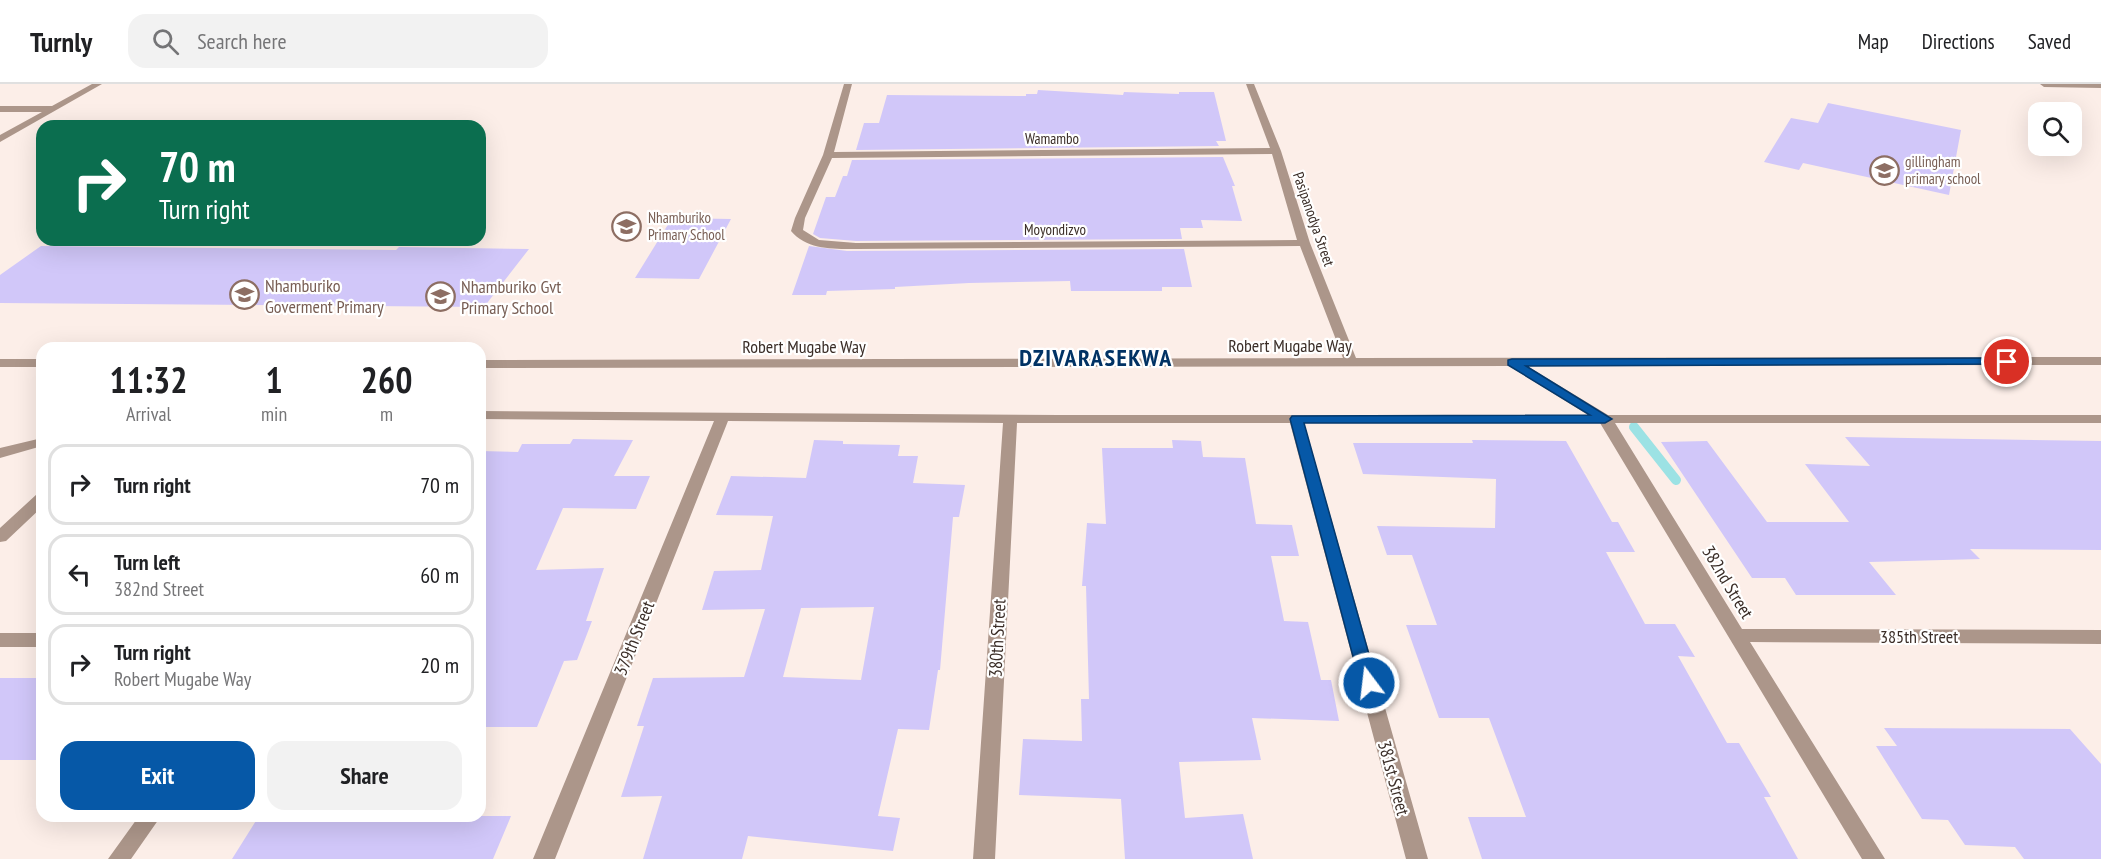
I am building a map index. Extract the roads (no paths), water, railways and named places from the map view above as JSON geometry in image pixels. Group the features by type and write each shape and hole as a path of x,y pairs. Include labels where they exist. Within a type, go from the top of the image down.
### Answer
{"street":[{"path":"0,139 98,84"},
{"path":"828,154 848,84"},
{"name":"Pasipanodya Street","path":"1250,84 1276,151 1304,243 1351,363"},
{"path":"2044,84 2101,85"},
{"path":"0,109 55,109"},
{"name":"Wamambo","path":"828,154 1276,151"},
{"name":"Moyondizvo","path":"828,154 800,218 797,231 805,241 856,246 1304,243"},
{"name":"Robert Mugabe Way","path":"486,364 2101,361"},
{"name":"382nd Street","path":"1512,362 1605,419 1874,859"},
{"path":"0,363 36,363"},
{"path":"486,415 1296,419 2101,419"},
{"name":"379th Street","path":"544,859 723,417"},
{"name":"380th Street","path":"984,859 1010,417"},
{"name":"381st Street","path":"1296,419 1417,859"},
{"path":"0,453 36,444"},
{"path":"0,537 36,504"},
{"name":"385th Street","path":"1737,635 2101,637"},
{"path":"0,640 36,640"},
{"path":"119,859 147,822"}],"waterway":[{"path":"1634,427 1676,480"}],"place":[{"name":"gillingham primary school","path":"1884,170"},
{"name":"Nhamburiko Primary School","path":"627,226"},
{"name":"Nhamburiko Goverment Primary","path":"244,295"},
{"name":"Nhamburiko Gvt Primary School","path":"440,296"}],"district":[{"name":"DZIVARASEKWA","path":"1096,357"}]}
